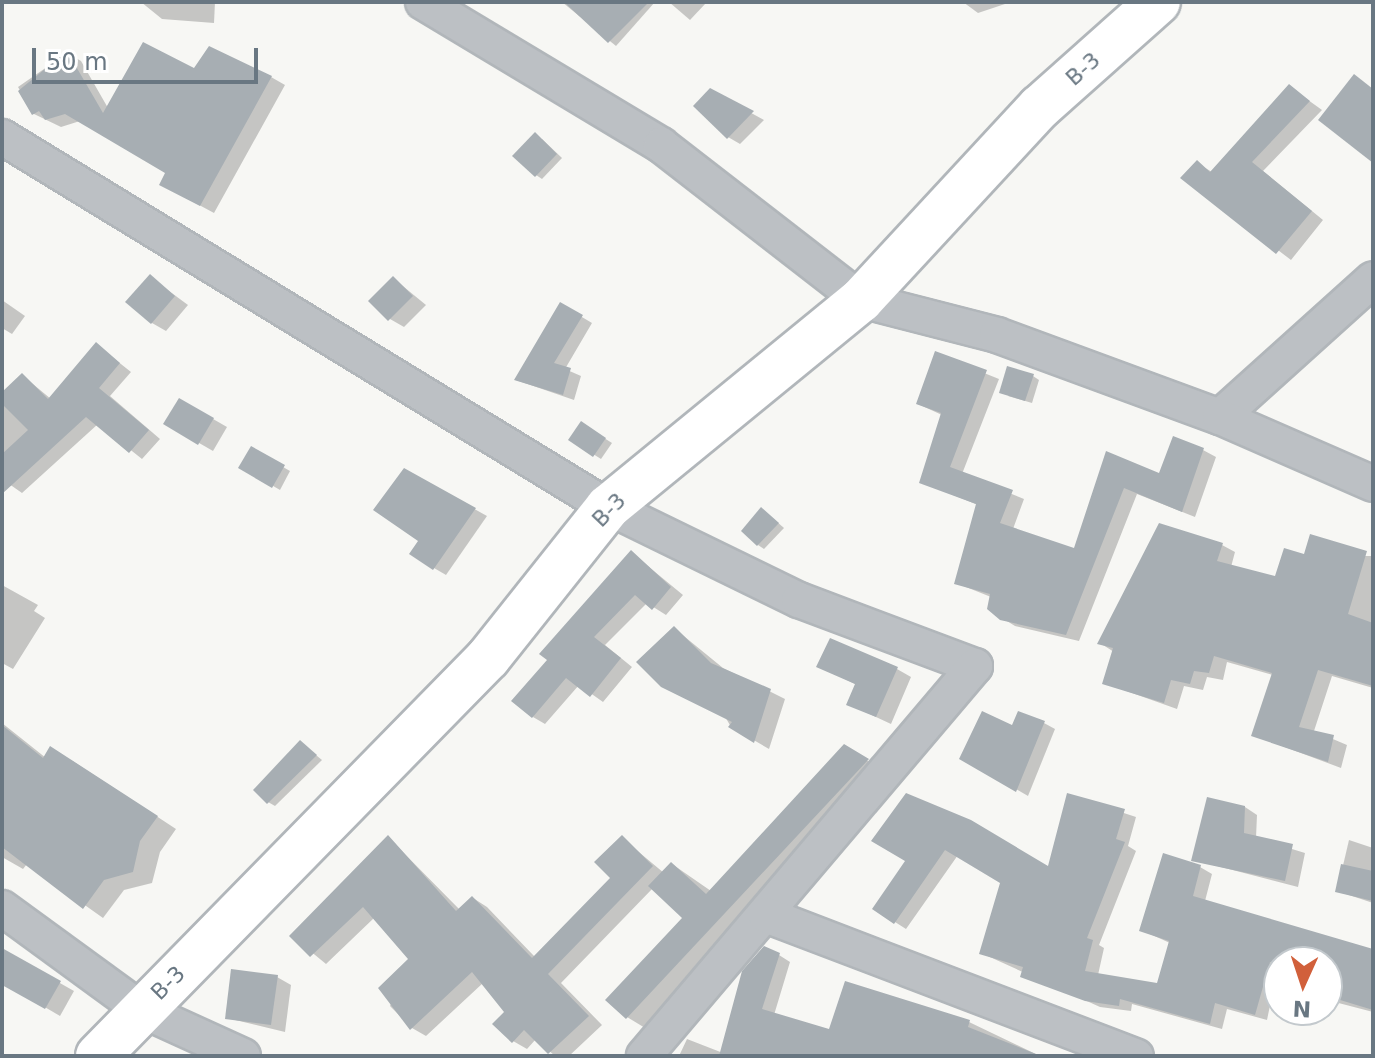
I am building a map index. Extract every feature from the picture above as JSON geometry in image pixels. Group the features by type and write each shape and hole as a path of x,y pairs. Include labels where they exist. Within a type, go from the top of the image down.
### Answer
{"main road":[{"name":"B-3","path":"98,1056 488,658 608,507 861,300 1040,107 1158,2"}],"street":[{"path":"423,2 661,145 861,300 997,335 1220,417 1373,484"},
{"path":"2,137 608,507 799,600 975,666 644,1056"},
{"path":"1220,417 1373,279"},
{"path":"2,908 142,1010 243,1056"},
{"path":"766,915 1136,1056"}],"building":[{"path":"564,2 649,2 608,43"},
{"path":"143,42 194,68 209,46 272,76 200,206 159,185 165,173 65,114 45,120 39,111 32,115 18,91 67,51 103,113"},
{"path":"1354,74 1373,89 1373,163 1318,120"},
{"path":"1289,84 1310,101 1252,162 1312,211 1276,254 1180,178 1197,160 1210,172"},
{"path":"710,88 754,111 727,139 693,106"},
{"path":"535,132 557,154 535,177 512,156"},
{"path":"150,274 175,296 151,324 125,302"},
{"path":"393,276 413,296 388,321 368,301"},
{"path":"560,302 583,315 554,363 571,368 563,395 514,380"},
{"path":"96,342 120,363 99,388 149,430 129,453 86,417 2,494 2,454 28,430 2,404 2,392 22,373 48,399"},
{"path":"935,351 987,370 950,467 1013,490 1000,523 1074,548 1106,451 1159,473 1173,436 1204,448 1182,512 1124,488 1066,635 1000,620 987,609 990,594 954,584 976,504 919,483 941,413 916,404"},
{"path":"1007,366 1034,374 1025,401 999,393"},
{"path":"179,398 214,418 198,445 163,424"},
{"path":"581,421 606,438 593,457 568,440"},
{"path":"251,446 285,465 272,488 238,468"},
{"path":"404,468 476,508 433,570 409,554 418,541 373,510"},
{"path":"761,507 779,523 757,546 741,531"},
{"path":"1159,523 1223,543 1217,561 1275,576 1284,548 1304,554 1310,534 1367,551 1348,614 1373,623 1373,686 1318,670 1299,727 1334,735 1328,762 1251,736 1272,673 1214,656 1209,673 1194,671 1190,684 1171,680 1164,703 1102,684 1113,648 1097,644"},
{"path":"631,550 671,587 652,610 635,595 594,637 621,658 590,697 566,678 532,718 511,701 547,660 539,654"},
{"path":"674,626 711,663 771,689 754,743 728,727 732,722 661,687 636,662"},
{"path":"830,638 898,667 876,717 846,705 855,684 816,667"},
{"path":"982,711 1012,725 1018,711 1045,721 1016,792 959,759"},
{"path":"2,725 43,758 50,746 158,816 140,841 133,872 104,880 83,909 2,847"},
{"path":"300,740 317,755 267,804 253,790"},
{"path":"844,744 869,759 626,1019 605,1000 682,918 648,886 671,862 706,894"},
{"path":"906,793 971,820 1048,866 1067,793 1125,809 1116,839 1125,842 1087,938 1093,940 1085,971 1157,983 1169,941 1139,931 1163,853 1201,865 1193,896 1373,949 1373,1010 1343,1001 1343,946 1263,946 1263,987 1255,1015 1215,1003 1210,1024 1120,999 1119,1006 1085,1001 1020,977 1023,967 979,954 1000,883 945,850 894,924 872,909 905,861 871,841"},
{"path":"1207,797 1245,806 1244,833 1293,844 1285,881 1191,861"},
{"path":"388,835 456,911 472,896 532,958 610,878 594,862 622,835 653,866 548,974 589,1016 548,1054 524,1030 512,1043 492,1024 504,1012 472,972 410,1030 378,988 408,959 363,907 310,957 289,936"},
{"path":"1341,864 1373,871 1373,901 1335,892"},
{"path":"764,946 780,953 762,1009 829,1029 845,981 970,1020 968,1027 1041,1056 719,1056 742,971"},
{"path":"2,948 61,981 45,1009 2,985"},
{"path":"231,969 278,975 271,1025 225,1019"}]}
